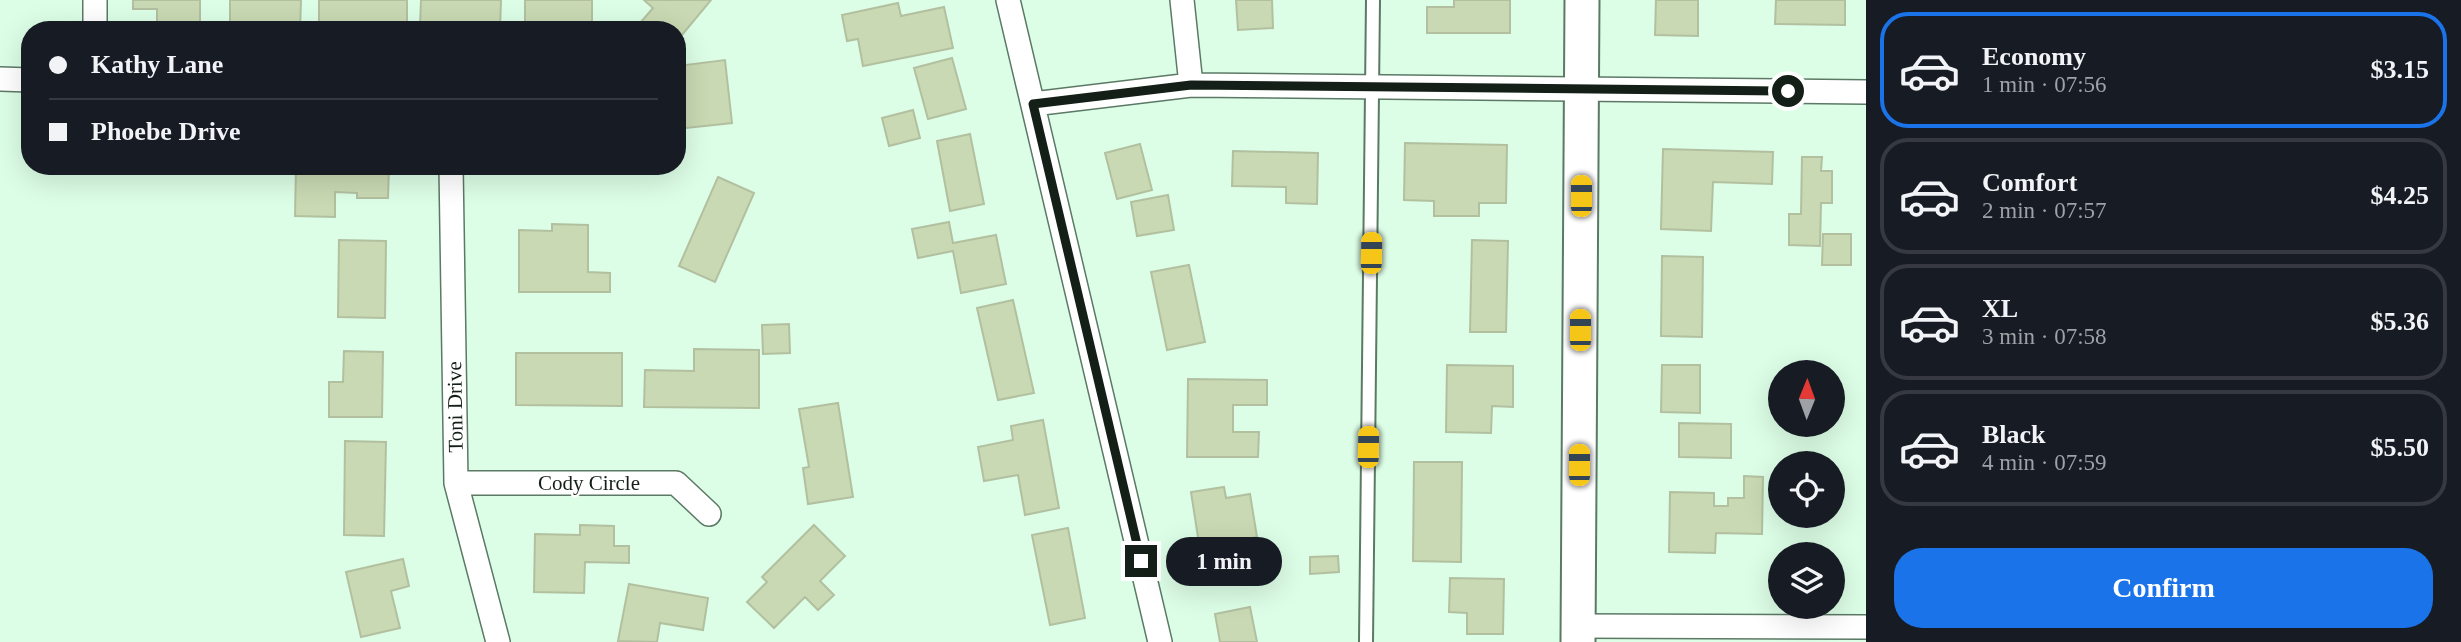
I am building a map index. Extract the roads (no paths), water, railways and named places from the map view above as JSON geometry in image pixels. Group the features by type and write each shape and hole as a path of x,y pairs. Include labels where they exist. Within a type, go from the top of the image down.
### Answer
{"street":[{"path":"95,0 95,21"},
{"path":"1008,0 1160,642"},
{"path":"1182,0 1191,85"},
{"path":"1582,0 1578,634 1866,627"},
{"path":"0,79 21,80"},
{"path":"1033,104 1191,85 1866,92"},
{"name":"Toni Drive","path":"452,175 456,483 498,642"},
{"name":"Cody Circle","path":"456,483 676,483 709,514"}],"lane":[{"path":"1366,642 1373,0"}]}
